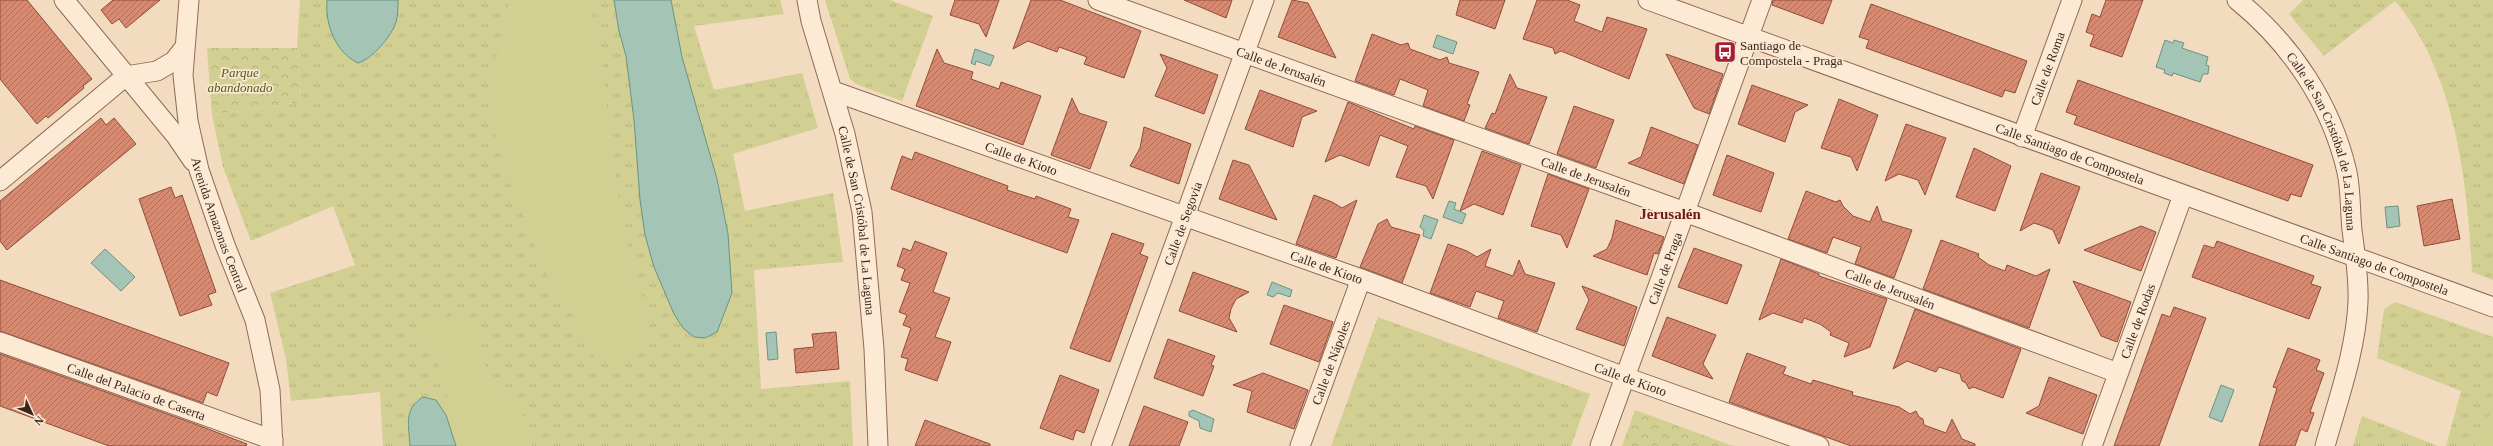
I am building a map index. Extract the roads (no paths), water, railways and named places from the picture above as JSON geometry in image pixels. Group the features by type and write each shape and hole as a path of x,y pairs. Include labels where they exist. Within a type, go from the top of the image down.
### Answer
{"street":[{"path":"64,0 176,136 199,170"},
{"name":"Avenida Amazonas Central","path":"189,0 184,48 185,98 199,170 225,245 255,320 270,390 273,443"},
{"name":"Calle de San Cristóbal de La Laguna","path":"807,0 811,21 833,91 857,184 866,238 878,446"},
{"name":"Calle de Jerusalén","path":"1098,0 1685,212 2118,373"},
{"name":"Calle de Segovia","path":"1101,446 1264,0"},
{"name":"Calle Santiago de Compostela","path":"1648,0 2356,258 2493,306"},
{"name":"Calle de Praga","path":"1600,446 1762,0"},
{"name":"Calle de Roma","path":"2022,137 2072,0"},
{"name":"Calle de San Cristóbal de La Laguna","path":"2236,0 2262,23 2292,56 2310,80 2323,106 2347,173 2356,258 2358,302 2350,349 2325,446"},
{"path":"0,181 126,76 157,71 174,61 184,48"},
{"name":"Calle de Kioto","path":"833,91 1361,279 1625,377 1819,446"},
{"name":"Calle de Rodas","path":"2092,446 2183,195"},
{"name":"Calle de Nápoles","path":"1300,446 1361,279"},
{"name":"Calle del Palacio de Caserta","path":"0,342 273,443"}],"place":[{"name":"Santiago de Compostela - Praga","path":"1725,52"}],"district":[{"name":"Jerusalén","path":"1670,214"}],"park label":[{"name":"Parque abandonado","path":"240,80"}]}
